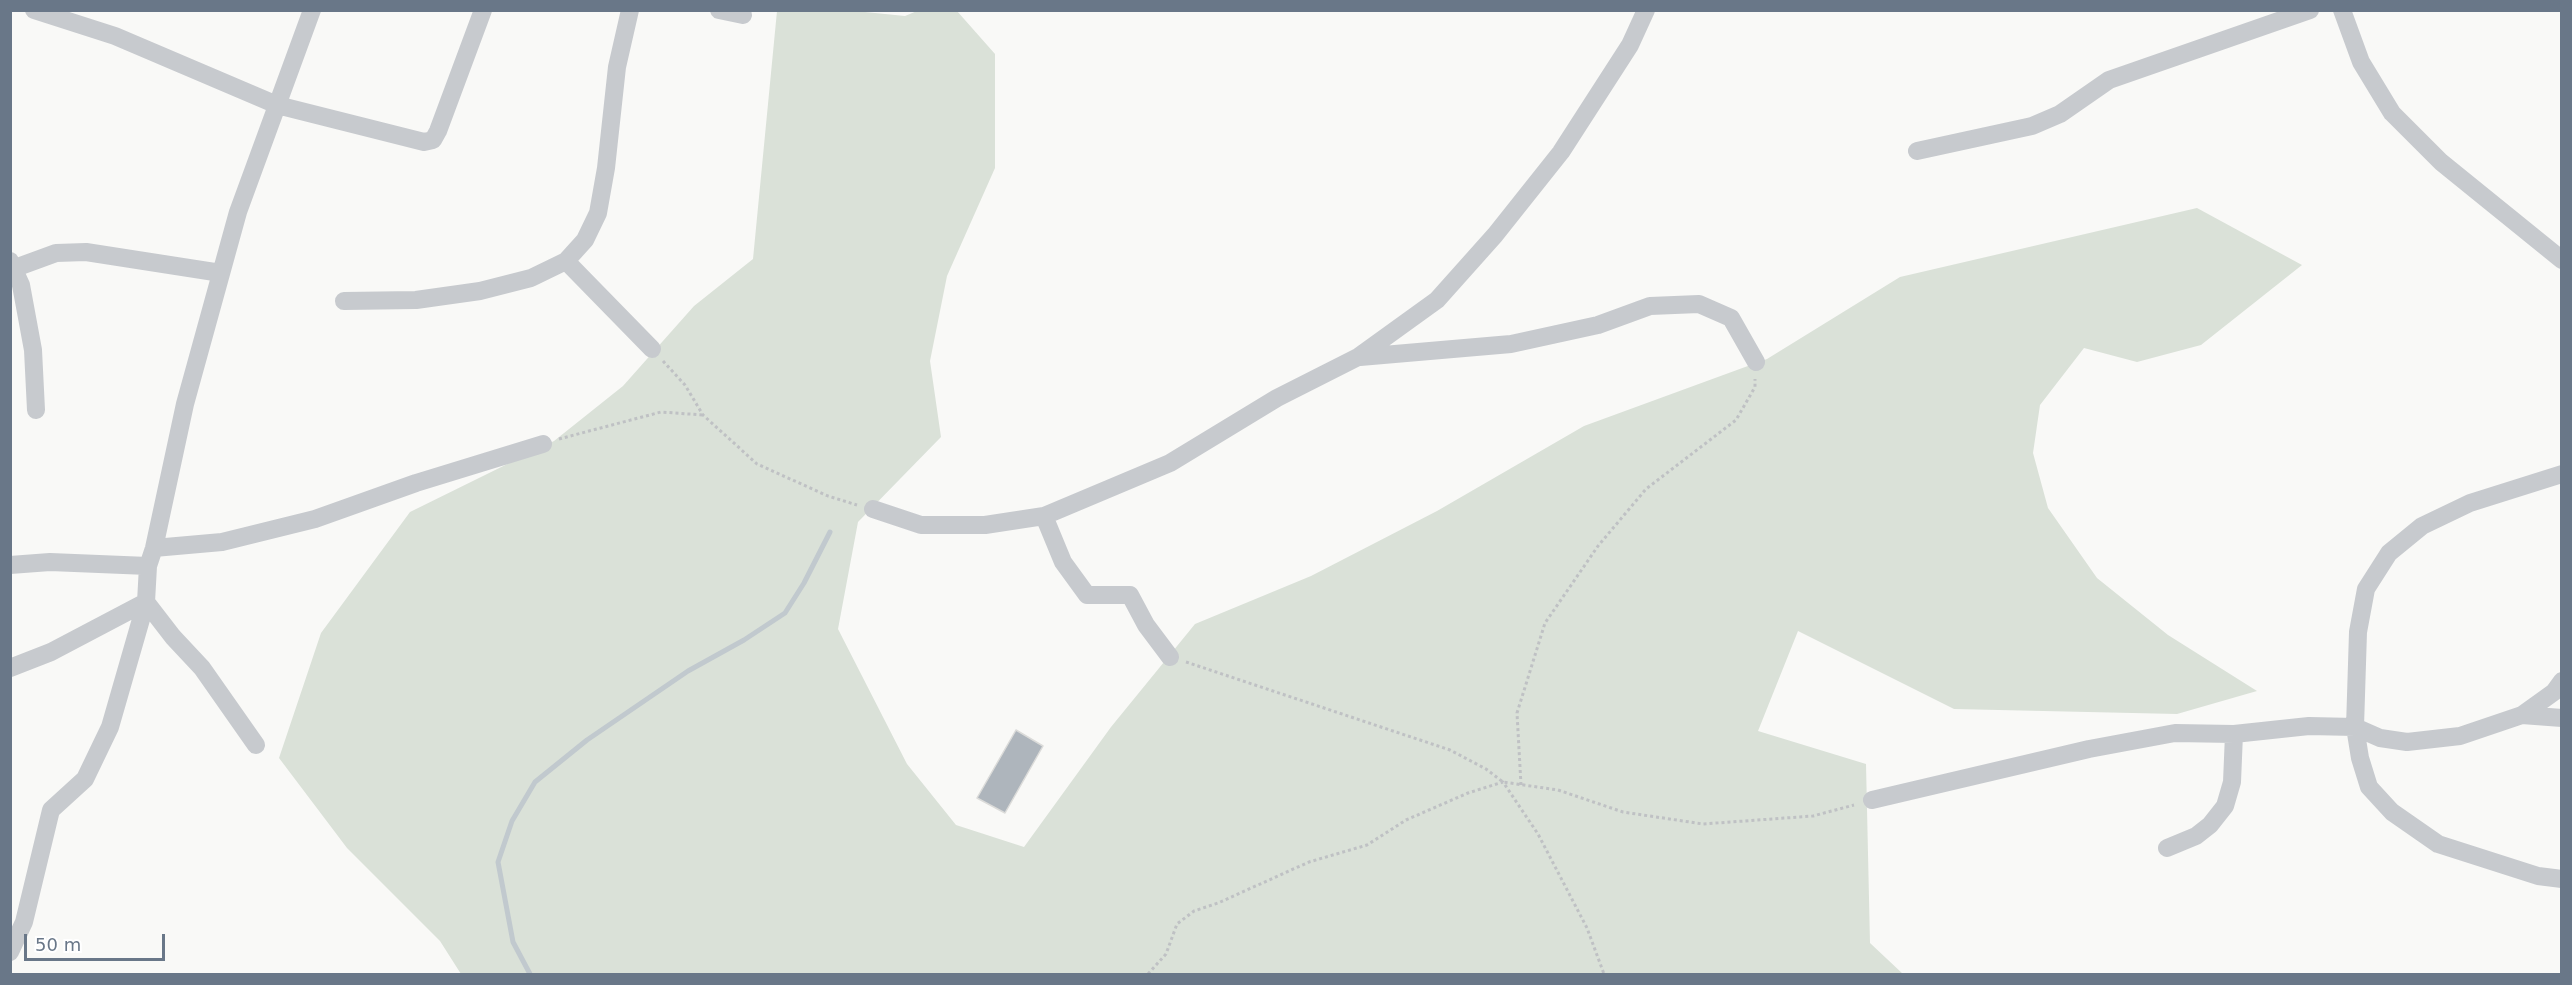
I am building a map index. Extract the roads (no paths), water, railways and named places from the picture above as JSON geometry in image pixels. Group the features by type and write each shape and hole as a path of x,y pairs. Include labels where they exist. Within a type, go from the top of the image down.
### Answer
{"street":[{"path":"34,10 115,36 277,105 424,142 433,140 483,10"},
{"path":"10,952 24,922 51,810 85,779 110,727 146,602 148,566 154,548 185,404 238,212 312,10"},
{"path":"344,301 416,300 480,291 531,278 566,261 585,240 598,213 606,168 617,67 630,10"},
{"path":"719,10 742,15"},
{"path":"873,509 921,525 985,525 1044,516 1170,462 1277,398 1358,357 1437,300 1495,235 1561,152 1630,45 1646,10"},
{"path":"1917,150 2032,126 2061,114 2109,80 2310,10"},
{"path":"2342,10 2361,62 2392,113 2441,162 2562,260"},
{"path":"36,410 33,350 21,285 13,264 57,253 86,252 221,273"},
{"path":"566,261 652,349"},
{"path":"1358,357 1511,344 1598,325 1650,306 1699,304 1731,318 1756,362"},
{"path":"154,548 222,542 315,519 416,483 543,444"},
{"path":"2562,474 2470,503 2422,526 2389,553 2366,589 2358,632 2355,727 2360,758 2369,787 2392,812 2438,843 2538,876 2562,879"},
{"path":"1044,516 1063,562 1087,595 1130,595 1146,625 1170,657"},
{"path":"10,565 50,562 148,566"},
{"path":"10,668 51,652 146,602"},
{"path":"146,602 173,637 202,668 256,745"},
{"path":"1872,800 2078,752 2175,733 2234,734 2309,726 2355,727 2380,738 2408,742 2460,736 2522,715 2554,692 2562,681"},
{"path":"2522,715 2562,718"},
{"path":"2167,848 2196,836 2210,825 2225,806 2232,782 2234,734"}],"waterway":[{"path":"530,974 513,942 498,862 512,821 535,782 587,740 688,671 744,640 785,613 804,583 830,532"}]}
